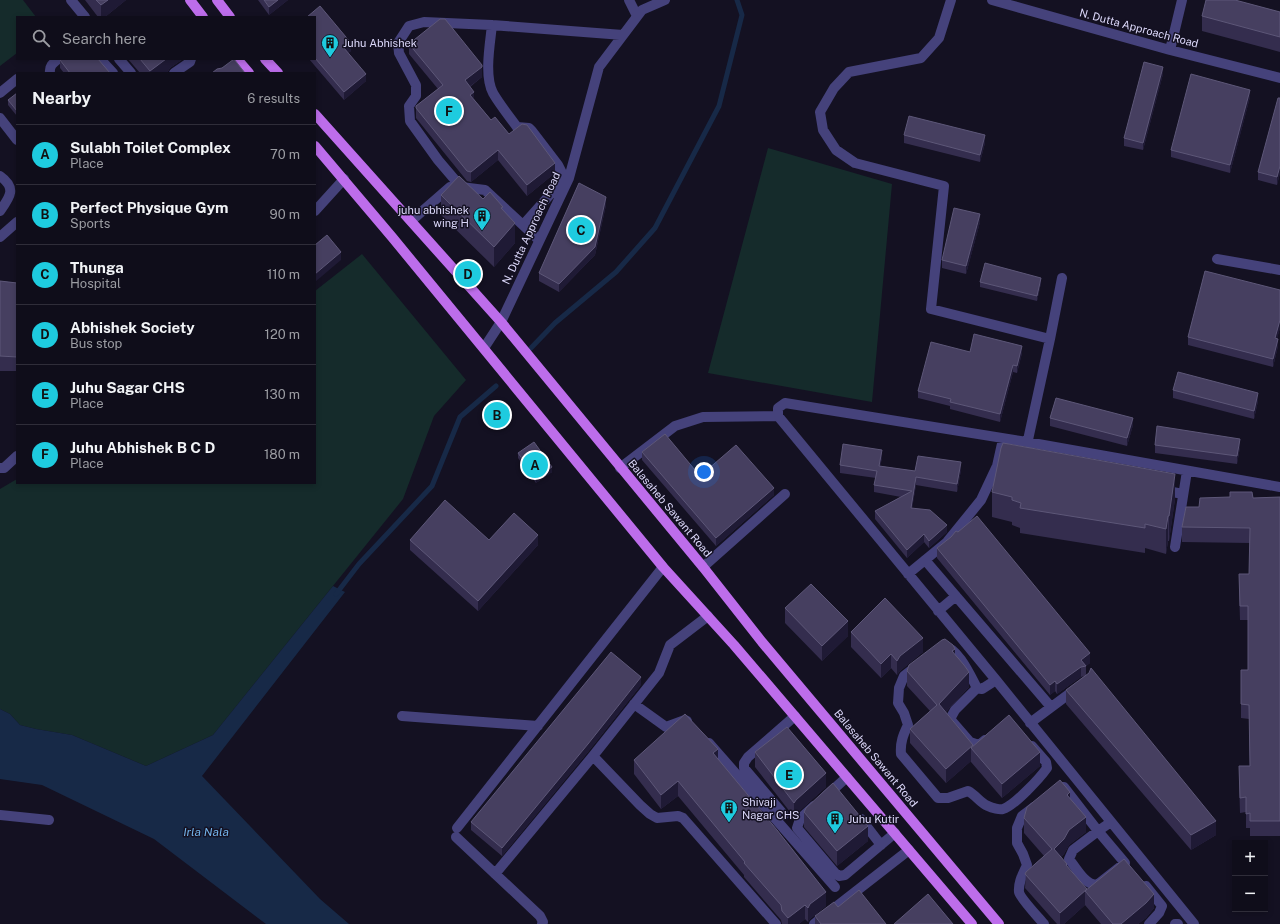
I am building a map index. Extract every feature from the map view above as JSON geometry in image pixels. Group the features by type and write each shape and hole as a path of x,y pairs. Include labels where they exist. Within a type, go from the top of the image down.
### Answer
{"main road":[{"path":"190,0 203,16"},
{"path":"217,0 229,16"},
{"path":"266,60 277,72"},
{"path":"235,61 248,72"},
{"name":"Balasaheb Sawant Road","path":"316,115 501,322 703,567 762,642 999,924"},
{"path":"316,147 484,348 663,567 795,716 972,924"}],"street":[{"path":"71,0 84,16"},
{"path":"628,0 637,16"},
{"name":"N. Dutta Approach Road","path":"484,348 501,322 539,240 565,175 599,67 642,10 665,0"},
{"path":"951,0 939,38 921,58 849,72 834,88 820,112 823,130 836,150 855,163 944,186 931,309 1050,339"},
{"name":"N. Dutta Approach Road","path":"992,0 1170,50 1280,78"},
{"path":"1170,50 1182,0"},
{"path":"539,240 485,190 461,186 438,160 410,121 409,106 416,96 416,85 399,53 398,43 409,26 424,22 492,25 623,35"},
{"path":"492,25 489,52 489,72 493,92 517,127 529,128 565,175 555,189 523,225"},
{"path":"50,72 51,64 57,60"},
{"path":"101,60 111,72"},
{"path":"120,60 129,72"},
{"path":"175,72 191,60"},
{"path":"0,92 16,80"},
{"path":"0,118 16,139"},
{"path":"0,176 6,180 10,188 10,196 0,211"},
{"path":"316,210 344,179"},
{"path":"411,221 457,182"},
{"path":"2,232 16,223"},
{"path":"1217,259 1280,270"},
{"path":"1024,457 1062,278"},
{"path":"1194,924 1030,723 1017,713 996,680 778,416 778,408 785,404 1003,438 1280,487"},
{"path":"620,468 675,426 703,417 778,416"},
{"path":"908,574 947,542 981,500 999,460 1003,438"},
{"path":"0,468 4,468 16,457"},
{"path":"999,460 1011,462"},
{"path":"1174,547 1186,470"},
{"path":"1152,488 1183,494"},
{"path":"703,567 785,494"},
{"path":"925,560 1051,708"},
{"path":"542,924 543,922 540,916 495,874 457,833 538,726 663,567"},
{"path":"938,611 956,596"},
{"path":"495,874 593,756 659,673 670,645 708,616"},
{"path":"977,688 956,652 946,647 939,648 904,676 899,688 898,703 908,725 900,745 901,754 938,798 948,798 968,792 975,795 980,801 989,807 1002,809 1011,805 1047,768 1046,762 1026,738"},
{"path":"977,688 982,689 996,680"},
{"path":"1030,723 1085,682"},
{"path":"977,688 955,710 950,719 970,742 975,745 979,745 995,732"},
{"path":"634,704 666,727 685,720 692,723 835,888"},
{"path":"402,716 538,726"},
{"path":"784,815 744,768 744,763 748,757 785,730 795,716"},
{"path":"593,756 650,814 656,818 678,816 683,818 776,924"},
{"path":"847,777 838,790 800,818 797,828 835,873 839,876 845,875 895,833"},
{"path":"1052,793 1058,788 1064,787 1098,831 1128,865"},
{"path":"1040,802 1022,816 1017,828 1017,843 1027,865 1019,885 1019,894 1044,924"},
{"path":"854,810 882,845"},
{"path":"0,816 49,820"},
{"path":"1111,822 1073,850 1069,859 1088,883 1097,885 1128,865 1136,852"},
{"path":"814,924 909,850"},
{"path":"1139,879 1162,906 1159,913 1149,924"}],"green space":[{"path":"0,0 23,0 35,16 16,16 16,54 0,66"},
{"path":"768,148 892,184 872,402 708,373"},
{"path":"362,254 466,380 434,416 403,499 213,735 146,766 72,735 20,725 10,714 0,709 0,489 16,480 16,484 316,484 316,290"}],"water":[{"name":"Irla Nala","path":"333,586 345,592 202,776 320,899 349,924 266,924 154,839 42,785 0,779 0,709 10,714 20,725 72,735 146,766 213,735"}],"building":[{"path":"96,0 108,0 101,5"},
{"path":"264,0 278,0 269,7"},
{"path":"1206,0 1235,0 1280,12 1280,37 1202,16"},
{"name":"Juhu Abhishek","path":"320,6 351,43 344,48 366,74 344,92 316,59 316,16 308,16"},
{"path":"440,19 445,19 482,65 482,67 465,80 474,92 470,95 491,120 495,117 509,134 522,124 527,125 555,163 527,185 498,150 471,172 467,171 416,108 416,106 443,85 409,44"},
{"path":"60,60 99,60 109,72 69,72"},
{"path":"141,60 165,60 150,71"},
{"path":"235,60 244,72 213,72"},
{"path":"1144,62 1163,67 1143,143 1124,138"},
{"path":"1191,74 1250,90 1230,165 1171,150"},
{"path":"16,94 16,110 8,100"},
{"path":"1278,98 1280,98 1280,166 1277,177 1258,172"},
{"path":"909,116 985,135 980,155 904,135"},
{"path":"459,176 483,199 490,192 503,207 501,208 515,223 494,247 441,195"},
{"path":"579,183 606,197 595,247 559,284 539,273"},
{"path":"954,208 980,214 966,266 942,260"},
{"path":"327,235 341,252 316,273 316,244"},
{"path":"985,263 1041,278 1037,296 980,282"},
{"path":"1205,271 1280,290 1280,320 1275,338 1278,339 1273,359 1188,337"},
{"path":"0,281 16,283 16,357 0,356"},
{"path":"974,334 1022,346 1017,366 1013,365 1000,414 950,402 951,399 918,391 931,342 970,352"},
{"path":"1178,372 1258,393 1254,411 1173,390"},
{"path":"1056,398 1133,418 1127,438 1050,418"},
{"path":"1157,426 1240,439 1237,456 1155,445"},
{"path":"665,434 700,476 736,445 774,488 716,538 642,452"},
{"path":"534,442 552,467 536,478 518,453"},
{"path":"1003,443 1175,474 1166,529 1145,524 1145,528 1020,508 1021,503 1012,500 1012,497 992,492"},
{"path":"843,444 882,450 879,466 915,471 918,456 961,462 957,484 916,477 911,508 930,510 947,525 929,541 924,534 907,550 875,511 912,491 874,485 877,471 840,465"},
{"path":"1230,492 1252,492 1253,498 1280,497 1280,821 1250,821 1250,813 1246,814 1246,797 1240,798 1239,766 1250,766 1249,705 1241,704 1241,670 1248,670 1248,606 1240,606 1239,574 1249,574 1250,528 1182,527 1186,507 1199,507 1200,498 1230,497"},
{"path":"445,500 489,540 514,513 538,535 478,601 410,540"},
{"path":"977,516 1090,653 1081,660 1086,666 1081,667 1057,684 1055,681 1050,685 937,548 956,531 958,532"},
{"path":"811,584 848,621 822,646 785,608"},
{"path":"885,598 923,638 900,656 897,661 891,654 881,664 851,632"},
{"path":"945,639 953,645 955,649 952,651 969,672 939,704 973,745 946,769 910,729 937,705 907,671 909,665"},
{"path":"611,652 641,677 502,848 471,822"},
{"path":"1091,668 1216,821 1191,835 1066,690 1089,673"},
{"path":"685,714 718,749 713,753 826,892 810,904 808,908 805,905 788,918 782,911 781,905 744,863 745,862 678,781 661,795 634,760"},
{"path":"1009,715 1040,752 1002,784 971,748"},
{"path":"787,727 826,773 794,803 755,752"},
{"path":"1060,780 1070,792 1067,795 1086,817 1069,830 1064,839 1054,849 1087,889 1060,913 1025,874 1052,849 1024,818 1027,807"},
{"path":"833,783 868,826 837,851 804,812 806,808"},
{"path":"1124,859 1154,894 1146,903 1121,924 1113,924 1085,891"},
{"path":"859,890 886,924 821,924 815,916 834,902 838,907"},
{"path":"928,894 953,924 894,924"}],"waterway":[{"path":"531,348 555,323 616,272 655,228 719,106 742,15 737,0"},
{"path":"336,594 359,564 432,486 460,417 496,386"}],"place":[{"name":"Juhu Abhishek","path":"330,58"},
{"name":"Juhu Abhishek B C D","path":"449,111"},
{"name":"Thunga","path":"581,230"},
{"name":"juhu abhishek wing H","path":"482,231"},
{"name":"Abhishek Society","path":"468,274"},
{"name":"Perfect Physique Gym","path":"497,415"},
{"name":"Sulabh Toilet Complex","path":"535,465"},
{"name":"Juhu Sagar CHS","path":"789,775"},
{"name":"Shivaji Nagar CHS","path":"729,823"},
{"name":"Juhu Kutir","path":"835,834"}]}
